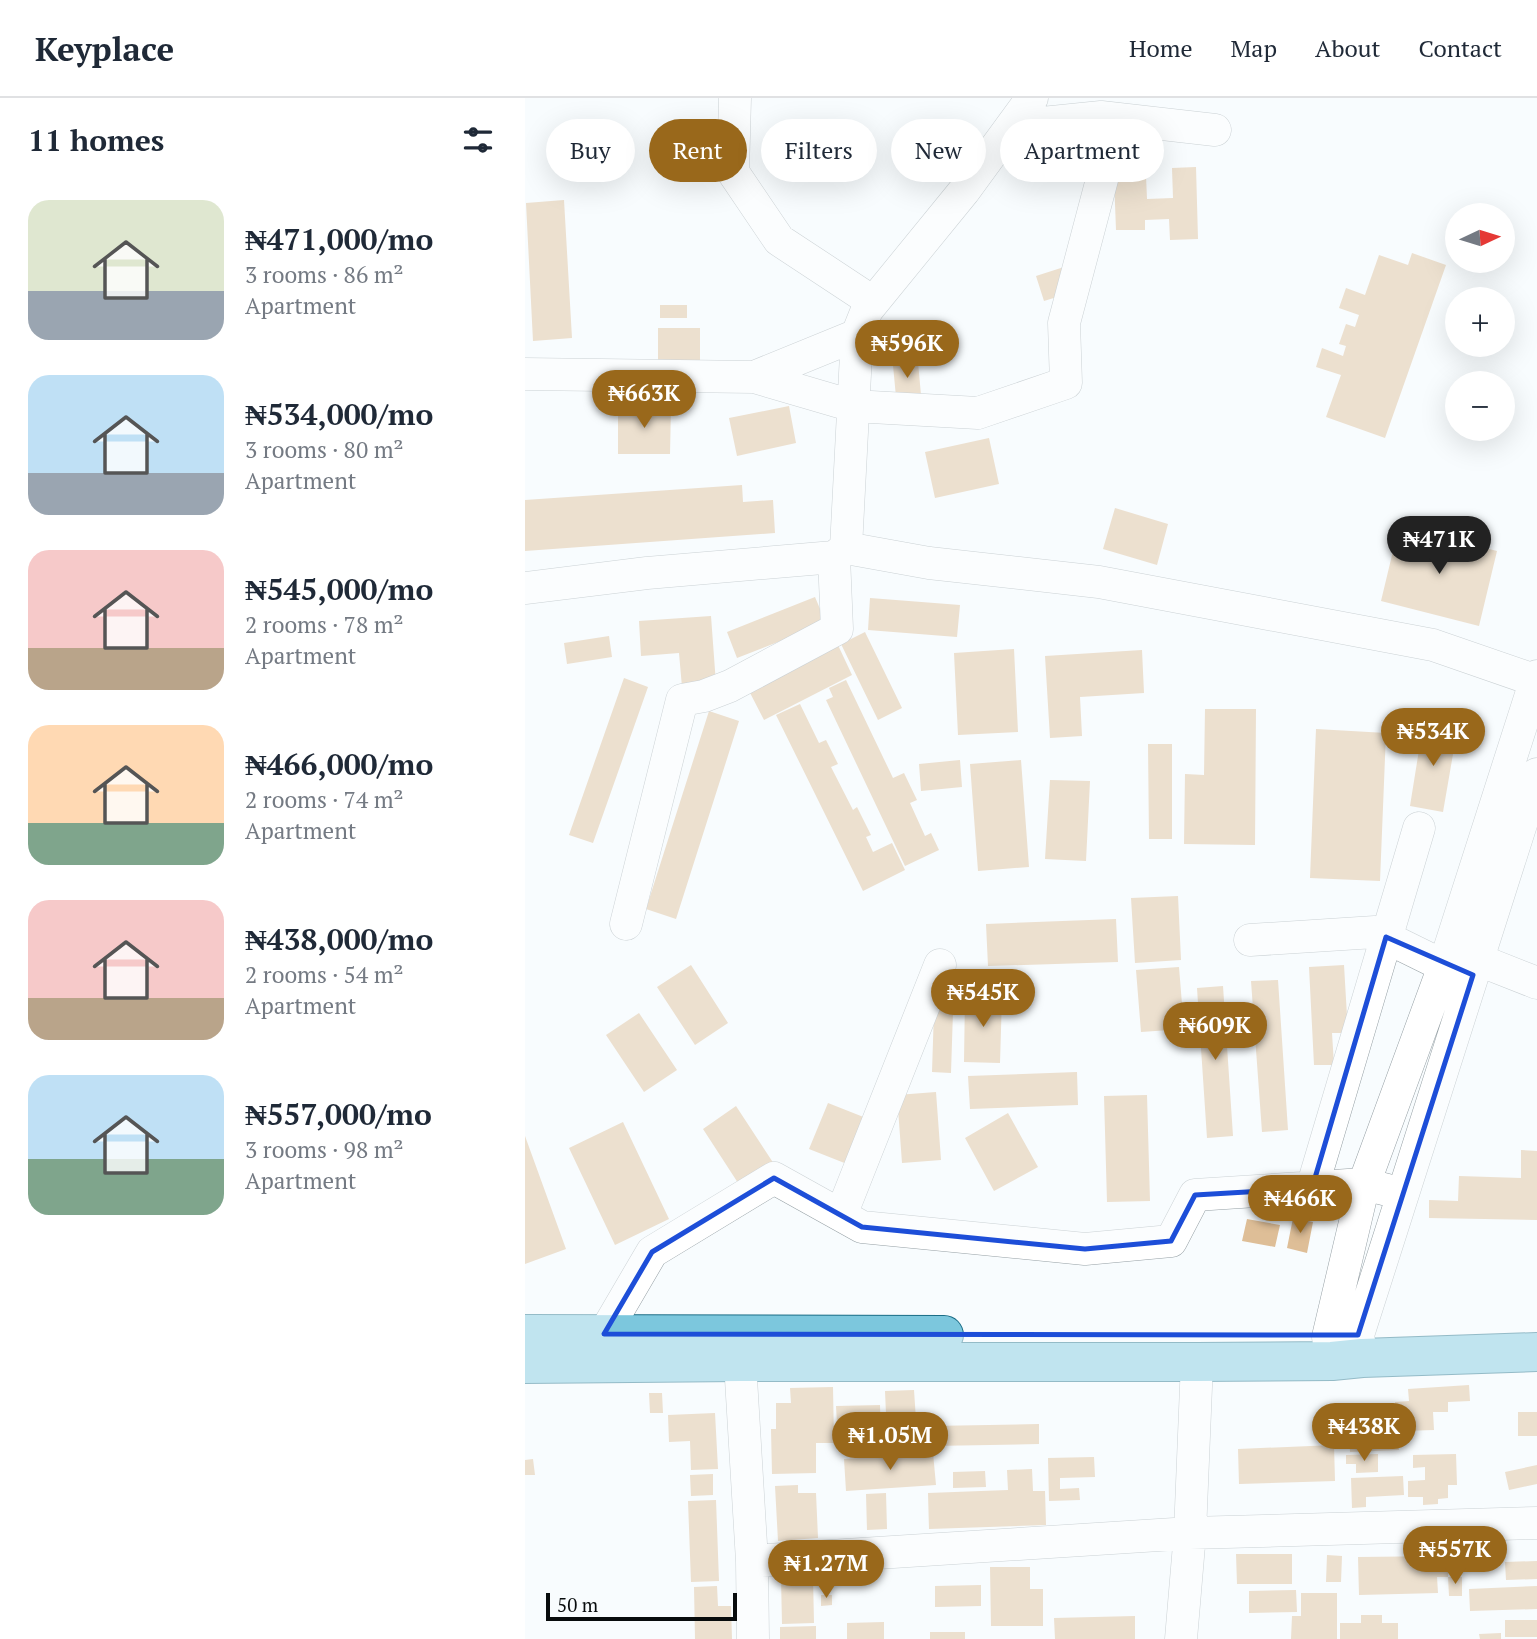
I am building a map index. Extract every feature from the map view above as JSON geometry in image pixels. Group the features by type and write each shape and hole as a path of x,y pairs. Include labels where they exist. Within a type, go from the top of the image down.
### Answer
{"main road":[{"path":"525,1364 1197,1363 1537,1332"},
{"path":"525,1334 1537,1352"}],"street":[{"path":"735,98 733,172 779,240 873,302"},
{"path":"1017,119 1032,98"},
{"path":"1083,119 1118,119"},
{"path":"1164,124 1215,130"},
{"path":"625,924 682,700 704,696 730,686 837,629 856,335 867,310 964,191 1000,142"},
{"path":"525,374 754,377 853,406 978,413 1066,383 1064,323 1101,182"},
{"path":"754,377 856,335"},
{"path":"525,588 840,552 1099,582 1433,645 1536,679 1403,1194 1345,1348"},
{"path":"1345,1348 1364,1184 1461,962 1537,774"},
{"path":"1312,1188 1419,828"},
{"path":"1250,940 1375,932 1461,962 1537,983"},
{"path":"841,1215 940,965"},
{"path":"604,1334 652,1252 774,1178 862,1227 1086,1250 1171,1241 1195,1195 1364,1184 1403,1194"},
{"path":"740,1362 752,1561 753,1639"},
{"path":"1181,1639 1190,1533 1197,1363"},
{"path":"752,1561 1190,1533 1537,1523"}],"highlighted area":[{"path":"1386,937 1473,975 1358,1335 604,1334 652,1252 774,1178 862,1227 1085,1249 1171,1241 1195,1195 1312,1188"}],"building":[{"path":"1196,167 1198,239 1170,240 1169,219 1145,220 1145,230 1116,230 1114,182 1146,182 1147,199 1173,198 1172,168"},
{"path":"564,200 572,338 533,341 526,203"},
{"path":"1412,253 1445,265 1445,268 1385,438 1326,417 1341,375 1316,367 1322,348 1343,356 1346,346 1339,344 1346,324 1355,327 1359,315 1339,308 1346,288 1365,295 1379,255 1408,265"},
{"path":"1064,267 1073,292 1044,301 1036,276"},
{"path":"660,305 687,305 687,318 660,318"},
{"path":"658,328 700,328 700,367 658,366"},
{"path":"918,362 921,395 896,397 893,365"},
{"path":"618,405 671,406 670,454 618,454"},
{"path":"789,406 796,443 737,456 729,418"},
{"path":"989,438 999,484 935,498 925,452"},
{"path":"742,485 743,502 773,500 775,533 525,551 525,500"},
{"path":"1115,508 1168,524 1157,565 1103,549"},
{"path":"1399,526 1497,551 1479,626 1381,601"},
{"path":"815,597 826,623 737,658 727,632"},
{"path":"870,598 960,605 957,637 868,630"},
{"path":"711,616 716,684 682,687 679,653 641,656 639,621"},
{"path":"865,632 902,708 878,720 841,644"},
{"path":"609,636 612,657 567,664 564,643"},
{"path":"837,643 852,675 764,720 747,687"},
{"path":"1014,649 1018,732 958,735 954,653"},
{"path":"1142,650 1144,693 1080,697 1082,736 1050,738 1045,656"},
{"path":"624,678 648,687 593,843 569,835"},
{"path":"846,680 893,778 904,773 917,800 910,803 925,836 931,833 939,850 905,866 826,700 833,697 829,688"},
{"path":"800,704 819,743 826,740 838,764 831,767 853,810 857,807 871,835 866,837 873,852 892,843 905,870 863,891 776,715"},
{"path":"1205,709 1256,709 1255,845 1184,844 1185,774 1204,775"},
{"path":"709,711 739,721 676,919 646,909"},
{"path":"1423,725 1457,731 1443,812 1410,806"},
{"path":"1316,729 1386,733 1380,881 1310,878"},
{"path":"1148,744 1172,744 1172,839 1149,839"},
{"path":"960,760 962,787 921,791 919,764"},
{"path":"1021,760 1029,867 978,871 970,764"},
{"path":"1050,780 1090,781 1086,861 1045,859"},
{"path":"1178,896 1181,960 1135,963 1131,898"},
{"path":"1116,919 1118,962 988,966 986,924"},
{"path":"691,965 728,1023 695,1045 657,987"},
{"path":"1344,965 1348,1033 1332,1033 1334,1065 1314,1065 1309,967"},
{"path":"1179,967 1184,1029 1141,1032 1136,970"},
{"path":"935,980 954,980 951,1073 932,1072"},
{"path":"1278,980 1288,1130 1262,1132 1251,981"},
{"path":"1223,986 1233,1136 1207,1138 1197,988"},
{"path":"965,996 1002,996 1000,1063 964,1062"},
{"path":"639,1013 677,1070 644,1092 606,1035"},
{"path":"1077,1072 1078,1105 970,1109 968,1076"},
{"path":"936,1092 941,1160 902,1163 897,1095"},
{"path":"1147,1095 1150,1201 1107,1202 1104,1096"},
{"path":"828,1103 866,1118 847,1164 809,1149"},
{"path":"736,1106 774,1164 740,1186 703,1129"},
{"path":"1008,1113 1038,1167 994,1191 965,1138"},
{"path":"623,1122 669,1219 615,1245 569,1148"},
{"path":"525,1136 566,1249 525,1264"},
{"path":"1521,1150 1537,1151 1537,1220 1429,1218 1429,1200 1458,1201 1459,1176 1521,1178"},
{"path":"1293,1218 1313,1222 1307,1253 1287,1248"},
{"path":"1247,1219 1280,1225 1275,1247 1242,1241"},
{"path":"1469,1385 1470,1401 1448,1402 1448,1412 1433,1412 1434,1430 1402,1431 1401,1419 1396,1419 1395,1402 1409,1401 1408,1389"},
{"path":"833,1387 834,1443 816,1443 816,1473 772,1474 771,1429 776,1429 776,1403 791,1403 790,1388"},
{"path":"914,1390 917,1435 887,1437 885,1391"},
{"path":"649,1393 662,1393 663,1413 650,1413"},
{"path":"880,1405 881,1440 838,1442 836,1406"},
{"path":"1518,1412 1537,1412 1537,1436 1518,1436"},
{"path":"715,1413 718,1469 691,1470 690,1441 669,1442 668,1415"},
{"path":"1039,1424 1039,1444 932,1446 931,1426"},
{"path":"1398,1432 1399,1450 1350,1452 1349,1434"},
{"path":"1334,1445 1335,1481 1239,1484 1238,1449"},
{"path":"933,1453 936,1485 846,1491 844,1459"},
{"path":"1378,1454 1378,1472 1356,1473 1356,1464 1346,1464 1346,1455"},
{"path":"1456,1454 1457,1485 1448,1485 1448,1498 1438,1499 1438,1504 1423,1505 1423,1497 1408,1497 1408,1481 1425,1480 1425,1467 1413,1468 1413,1455"},
{"path":"1094,1457 1095,1477 1060,1478 1060,1489 1079,1488 1080,1500 1049,1501 1048,1458"},
{"path":"533,1459 535,1475 525,1475 525,1460"},
{"path":"1537,1465 1537,1484 1509,1490 1505,1472"},
{"path":"1032,1469 1033,1491 1045,1491 1046,1525 929,1529 928,1493 1008,1490 1007,1470"},
{"path":"985,1471 986,1487 953,1488 953,1472"},
{"path":"713,1474 713,1495 691,1496 690,1475"},
{"path":"1403,1476 1404,1495 1366,1497 1366,1507 1352,1508 1351,1478"},
{"path":"798,1485 798,1493 816,1493 818,1538 778,1541 775,1486"},
{"path":"886,1493 887,1529 867,1530 866,1494"},
{"path":"716,1500 719,1581 691,1582 688,1501"},
{"path":"1236,1554 1292,1554 1292,1584 1237,1584"},
{"path":"1327,1555 1342,1556 1341,1582 1326,1582"},
{"path":"1448,1556 1448,1577 1437,1577 1438,1593 1359,1595 1358,1557"},
{"path":"1537,1561 1537,1579 1506,1580 1505,1562"},
{"path":"990,1567 1030,1567 1030,1589 1043,1589 1043,1626 991,1626"},
{"path":"813,1577 814,1623 782,1624 781,1578"},
{"path":"1448,1577 1462,1577 1462,1596 1449,1596"},
{"path":"981,1585 981,1606 935,1607 935,1586"},
{"path":"717,1586 718,1606 731,1606 732,1639 695,1639 694,1587"},
{"path":"1537,1586 1537,1609 1470,1611 1469,1589"},
{"path":"1296,1590 1297,1612 1249,1613 1249,1591"},
{"path":"1301,1593 1337,1593 1337,1639 1291,1639 1292,1616 1301,1616"},
{"path":"821,1595 832,1595 832,1605 821,1606"},
{"path":"1361,1615 1382,1615 1382,1623 1398,1623 1398,1639 1340,1639 1340,1623 1361,1623"},
{"path":"1135,1616 1135,1639 1055,1639 1054,1618"},
{"path":"1505,1620 1537,1620 1537,1637 1505,1637"},
{"path":"884,1622 884,1639 847,1639 847,1623"},
{"path":"816,1626 816,1639 780,1639 780,1627"},
{"path":"930,1632 965,1632 965,1639 930,1639"},
{"path":"1501,1633 1501,1639 1480,1639 1479,1634"}]}
